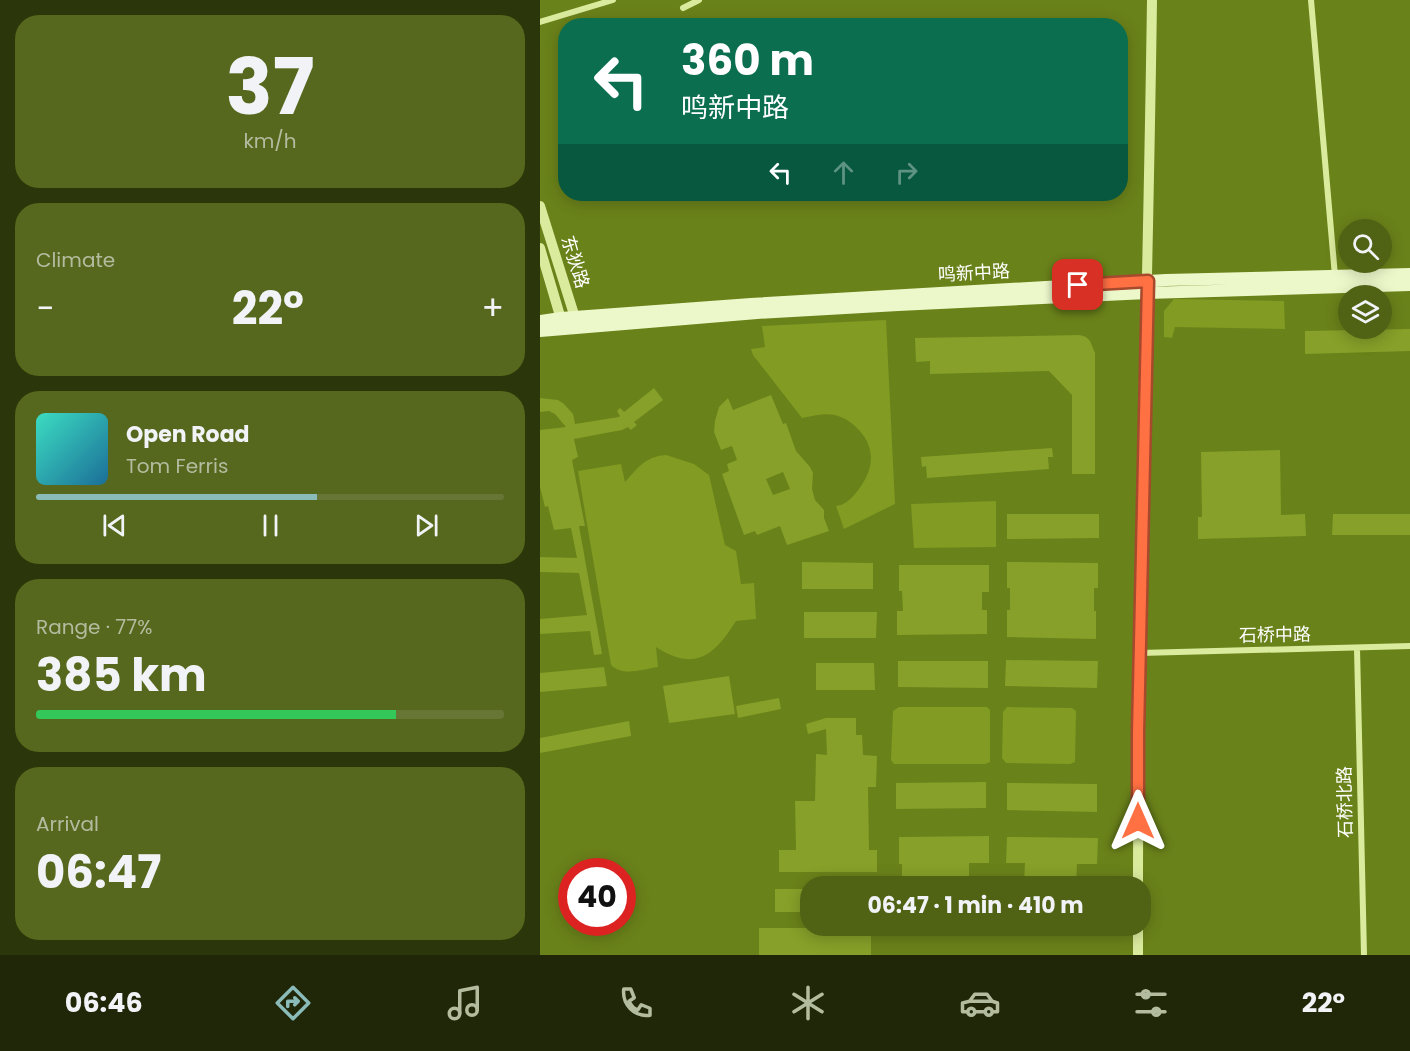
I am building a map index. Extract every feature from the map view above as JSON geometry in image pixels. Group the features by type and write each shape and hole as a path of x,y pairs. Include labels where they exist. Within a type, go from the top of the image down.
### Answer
{"main road":[{"name":"鸣新中路","path":"540,321 563,323 757,313 1148,287 1410,274"},
{"name":"鸣新中路","path":"1148,287 1410,285"},
{"name":"鸣新中路","path":"540,332 563,323"}],"street":[{"path":"540,22 613,0"},
{"path":"683,8 699,0"},
{"path":"1138,876 1138,733 1152,0"},
{"path":"1311,0 1335,277"},
{"name":"东狄路","path":"540,206 576,322"},
{"name":"东狄路","path":"540,248 563,323"},
{"name":"石桥中路","path":"1140,653 1410,646"},
{"name":"石桥北路","path":"1357,648 1364,955"},
{"path":"1138,936 1138,955"}],"green space":[{"path":"1174,299 1284,301 1285,329 1175,327 1172,338 1164,337 1164,311"},
{"path":"886,320 895,504 844,529 836,506 851,499 866,477 871,460 868,443 856,427 841,417 827,414 802,418 753,355 751,349 765,347 762,326"},
{"path":"666,455 694,464 709,475 725,545 736,551 741,584 754,583 756,619 736,621 720,643 702,656 693,659 682,658 656,647 658,667 621,671 611,665 578,471 621,464 625,482 647,460"},
{"path":"996,501 996,547 914,548 911,504"},
{"path":"899,707 987,707 990,710 990,762 985,764 894,764 891,760 893,711"},
{"path":"1007,707 1072,708 1076,711 1075,762 1070,764 1006,763 1002,758 1003,712"}],"building":[{"path":"1392,329 1410,329 1410,351 1305,354 1305,331 1338,330 1338,339 1392,339"},
{"path":"1080,335 1090,341 1095,353 1095,474 1072,474 1072,395 1049,371 930,374 930,361 916,362 915,338"},
{"path":"654,388 663,400 634,422 637,425 631,430 628,427 574,439 578,457 572,460 585,526 579,526 602,654 594,655 590,631 540,634 540,619 587,615 579,573 540,572 540,557 577,558 571,528 554,530 540,487 540,430 566,427 555,414 549,411 540,412 540,398 558,400 564,404 573,414 575,424 619,417 617,411 620,408 624,412"},
{"path":"771,395 783,424 786,423 796,451 813,473 812,489 815,500 824,510 824,518 829,531 787,545 780,526 757,535 755,531 744,535 722,474 729,471 727,464 737,460 732,446 721,450 714,432 719,407 728,398 733,410","holes":["783,472 790,489 773,495 766,479"]},
{"path":"1052,448 1053,457 1048,457 1049,469 927,478 926,466 922,467 921,457"},
{"path":"1280,450 1281,515 1305,514 1306,536 1198,539 1198,517 1202,517 1201,452"},
{"path":"1007,514 1099,514 1099,538 1007,539"},
{"path":"1333,514 1410,514 1410,535 1332,535"},
{"path":"802,562 873,563 873,589 802,589"},
{"path":"1007,562 1098,563 1098,588 1094,588 1096,639 1007,637 1010,588 1007,588"},
{"path":"899,565 989,565 989,592 982,592 982,610 987,610 987,634 897,635 897,611 903,611 902,591 899,591"},
{"path":"804,612 877,612 876,638 804,638"},
{"path":"1006,660 1098,661 1097,688 1005,686"},
{"path":"898,661 988,661 988,688 898,687"},
{"path":"816,663 874,663 875,690 816,690"},
{"path":"604,667 607,686 540,692 540,673"},
{"path":"729,676 735,714 669,723 663,686"},
{"path":"779,698 781,709 738,718 736,706"},
{"path":"826,718 856,718 856,735 862,735 863,755 877,756 876,787 868,787 869,850 877,850 877,872 779,872 779,850 796,850 795,801 815,801 816,754 827,755 826,729 808,734 806,724"},
{"path":"629,721 631,736 540,753 540,738"},
{"path":"986,782 986,808 896,809 896,783"},
{"path":"1007,783 1097,784 1097,812 1007,810"},
{"path":"989,836 989,863 969,863 969,876 902,876 902,864 899,864 899,837"},
{"path":"1007,837 1098,838 1097,864 1077,864 1076,876 1024,876 1025,863 1006,863"},
{"path":"775,889 800,889 800,912 775,912"},
{"path":"759,928 800,928 800,936 871,936 871,955 759,955"}],"route":[{"path":"1078,285 1148,281 1138,821"}]}
